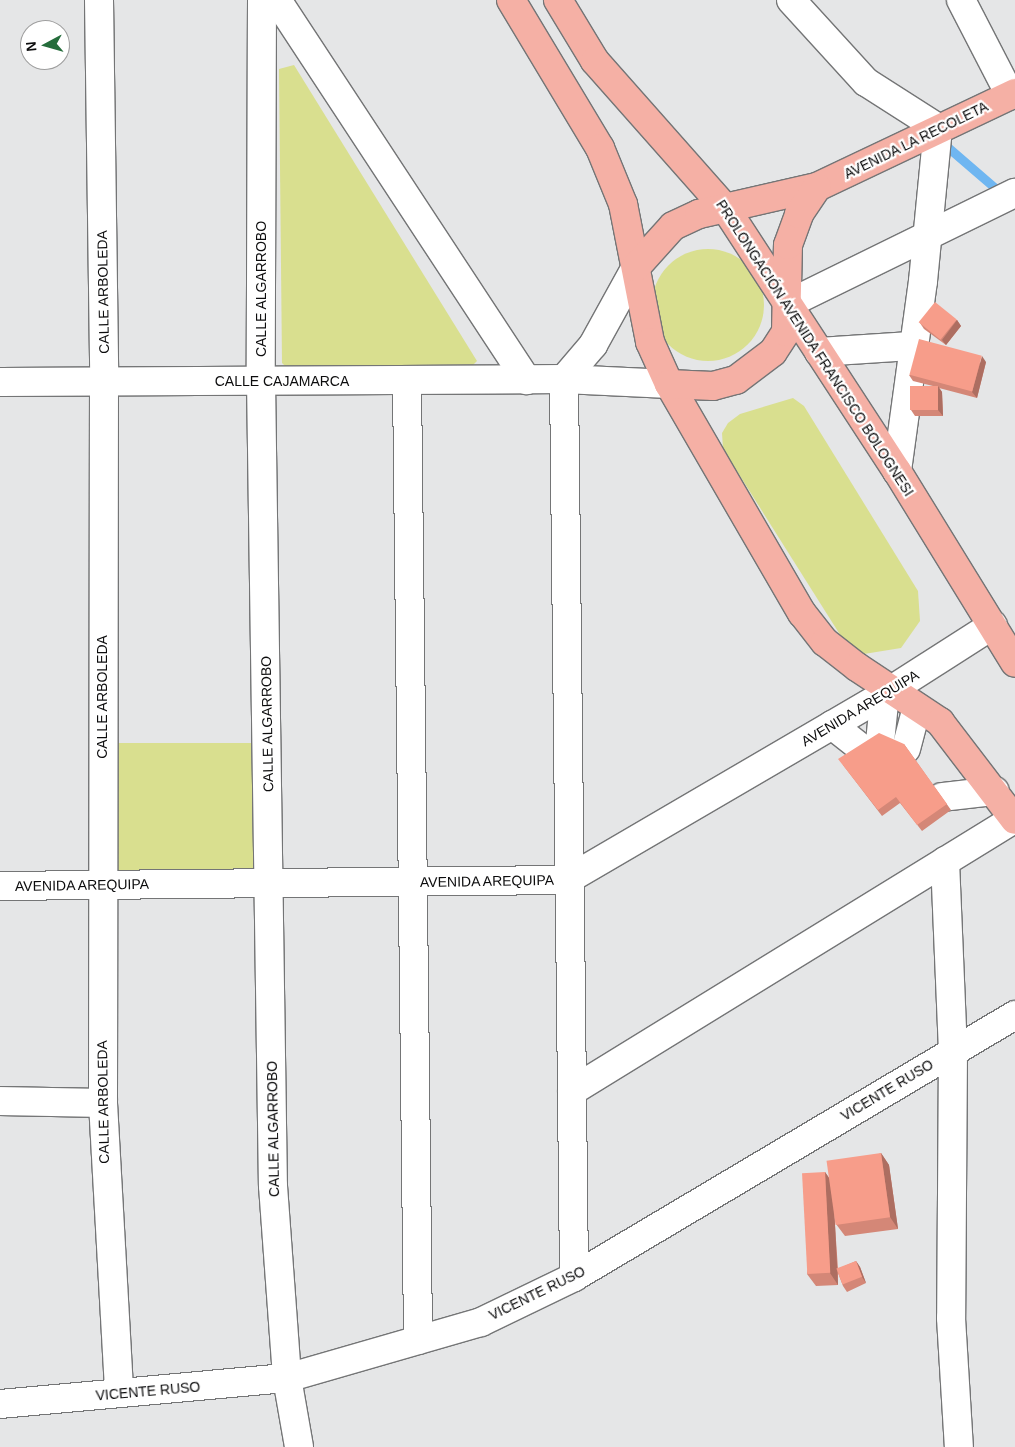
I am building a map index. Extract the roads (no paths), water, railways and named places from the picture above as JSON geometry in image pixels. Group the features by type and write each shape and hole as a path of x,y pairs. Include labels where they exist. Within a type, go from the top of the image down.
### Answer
{"main road":[{"path":"511,0 600,148 623,204 650,342 668,384 802,613 825,642 888,692 917,707 958,741 1015,819"},
{"name":"PROLONGACIÓN AVENIDA FRANCISCO BOLOGNESI","path":"558,0 595,60 726,209 897,471 1015,662"},
{"name":"AVENIDA LA RECOLETA","path":"726,209 818,187 1012,94"},
{"name":"AVENIDA LA RECOLETA","path":"788,304 788,245 799,214 818,187"},
{"path":"636,267 674,226 726,209"},
{"name":"CALLE CAJAMARCA","path":"668,384 713,386 756,369 786,332 788,304"}],"street":[{"name":"CALLE ARBOLEDA","path":"99,0 104,381 101,885 103,1102 120,1393"},
{"name":"CALLE ALGARROBO","path":"262,0 261,381 273,1186 287,1378 299,1447"},
{"path":"277,0 526,380"},
{"path":"791,0 866,82 938,128 928,236 911,346 897,471"},
{"path":"962,0 1012,94"},
{"path":"788,304 1005,198"},
{"path":"574,1277 567,880 564,379 593,345 636,267"},
{"path":"819,352 911,346"},
{"name":"CALLE CAJAMARCA","path":"0,382 564,379 668,384"},
{"path":"407,381 416,881 418,1340"},
{"name":"AVENIDA AREQUIPA","path":"0,886 567,880 888,692 992,625"},
{"path":"832,725 872,746 888,692"},
{"path":"906,749 917,707"},
{"path":"942,797 995,791"},
{"path":"572,1091 1015,819"},
{"path":"945,861 953,1051 951,1318 959,1447"},
{"name":"VICENTE RUSO","path":"0,1404 287,1378 481,1322 574,1277 1015,1015"},
{"path":"0,1101 103,1102"}],"waterway":[{"path":"944,144 1003,195"}]}
